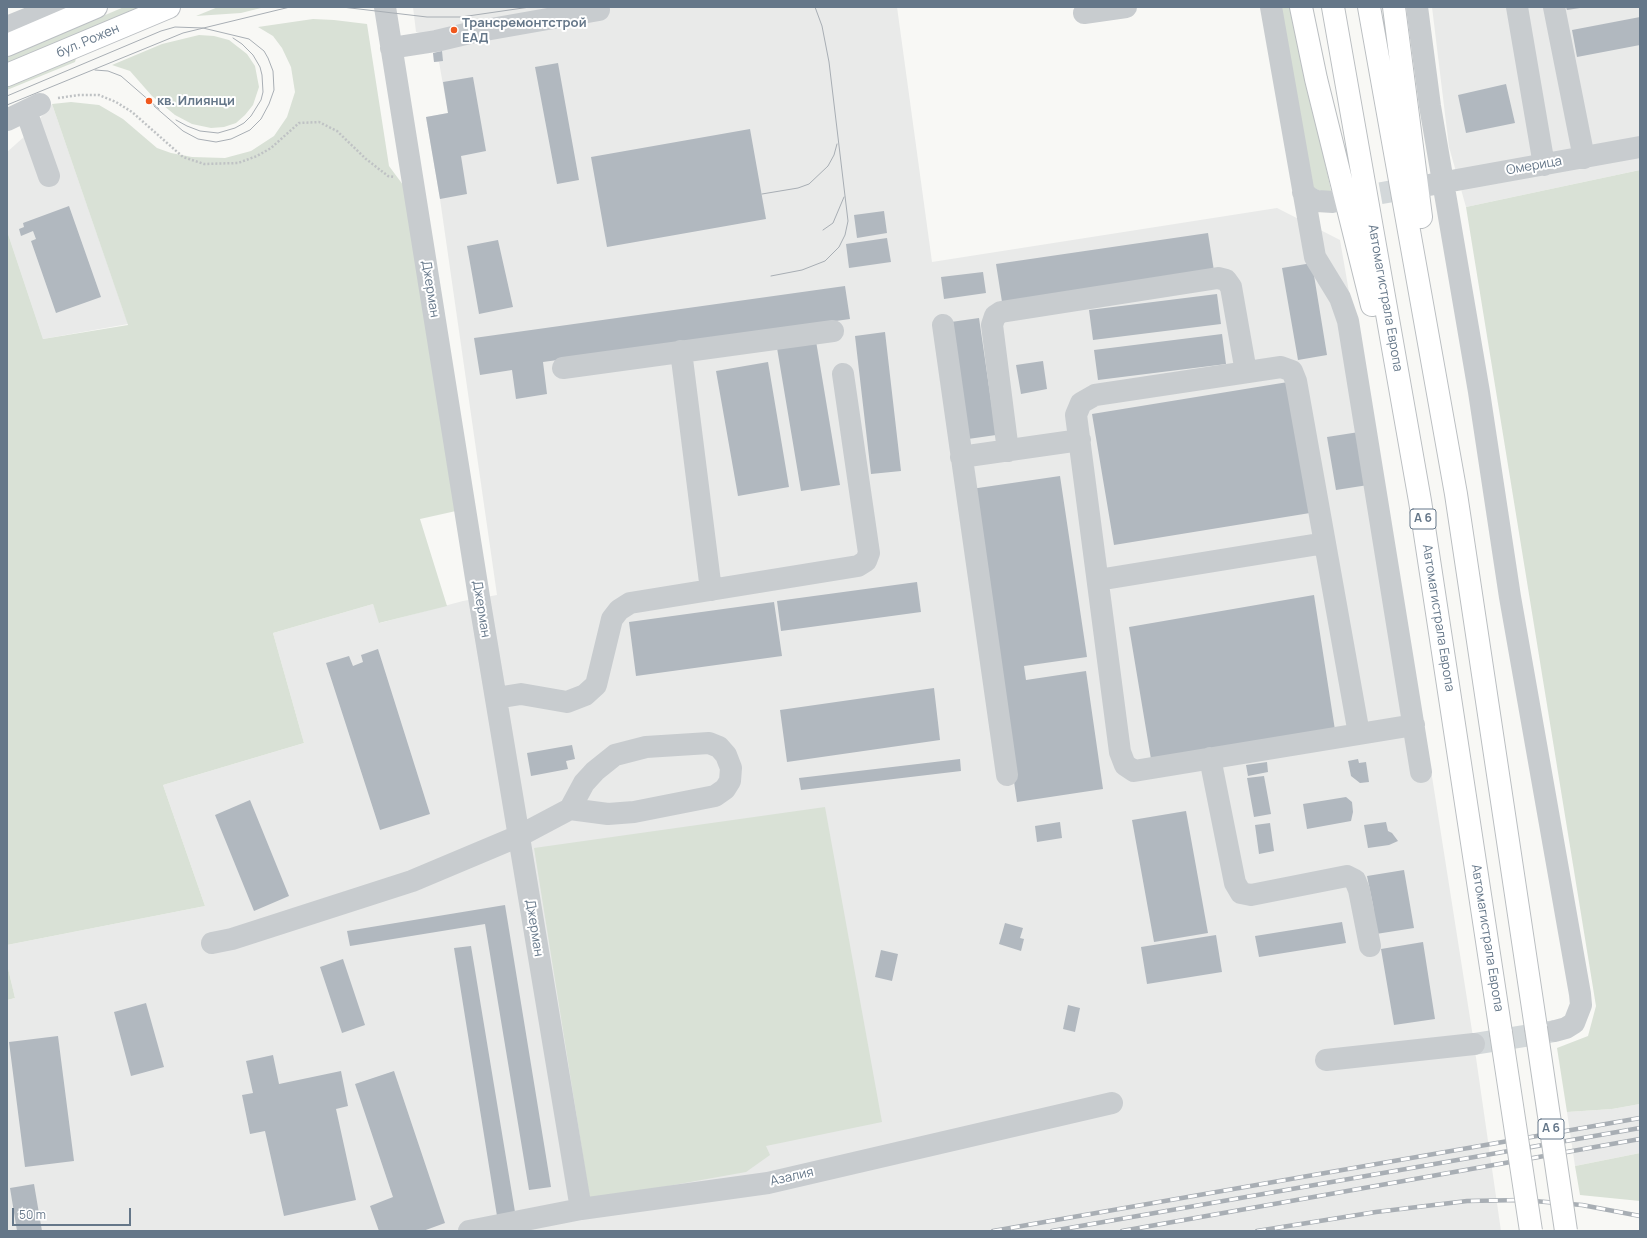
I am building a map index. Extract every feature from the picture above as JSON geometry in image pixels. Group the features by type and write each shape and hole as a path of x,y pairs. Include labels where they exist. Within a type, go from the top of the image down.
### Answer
{"main road":[{"path":"7,45 96,7"},
{"name":"бул. Рожен","path":"7,75 169,7"},
{"path":"1301,7 1316,79 1420,501"},
{"name":"Автомагистрала Европа","path":"1333,7 1420,501 1531,1231"},
{"name":"A 6","path":"1369,7 1456,494 1545,1029 1566,1231"},
{"path":"1394,7 1456,494"}],"street":[{"path":"7,27 56,7"},
{"name":"Джерман","path":"385,7 496,698 581,1209"},
{"path":"1084,13 1126,7"},
{"path":"1271,7 1315,257 1340,298 1348,321 1421,772"},
{"path":"1416,7 1430,106 1436,183 1478,392 1510,597 1580,994 1581,1005 1574,1023 1566,1028 1545,1029"},
{"path":"1517,7 1544,165"},
{"path":"1554,7 1584,158"},
{"path":"391,48 436,41 474,32 599,10"},
{"path":"25,112 49,176"},
{"name":"Омерица","path":"1436,183 1640,147"},
{"path":"1303,192 1310,198 1317,201 1334,202"},
{"path":"1008,451 992,325 995,316 1001,312 1218,278 1226,280 1231,287 1246,372"},
{"path":"943,325 1007,775"},
{"path":"564,368 833,331"},
{"path":"681,351 711,590"},
{"path":"1359,734 1296,381 1292,371 1281,367 1246,372 1095,396 1081,403 1076,415 1120,752 1124,765 1134,771 1414,725"},
{"path":"496,698 521,694 567,702 585,695 596,685 612,619 618,610 630,603 858,566 866,561 869,553 843,374"},
{"path":"961,457 1080,440"},
{"path":"1098,580 1325,543"},
{"path":"212,943 232,939 412,881 519,836 570,809 584,783 595,771 615,756 646,746 709,743 719,747 726,755 731,768 730,781 725,789 715,796 634,812 608,814 570,809"},
{"path":"1210,758 1235,883 1242,893 1251,895 1347,876 1356,880 1370,946"},
{"path":"1326,1060 1474,1044"},
{"name":"Азалия","path":"469,1231 581,1209 768,1183 1112,1103"}],"path":[{"path":"25,112 59,98 79,95 99,95 116,102 132,112 183,157 204,164 238,163 257,156 271,148 299,123 319,122 337,131 366,159 388,176 412,180"}],"shaded area":[{"path":"124,7 144,7 7,66 7,57"},
{"path":"218,7 265,7 241,13 196,16"},
{"path":"413,7 897,7 932,262 1277,208 1340,240 1422,713 1473,1037 1501,1231 7,1231 7,1000 15,998 7,964 7,945 205,906 163,785 304,743 273,633 373,604 380,623 463,601 497,595 440,199 426,117 448,113 439,62 434,62 433,53 437,52 435,37 416,32"},
{"path":"1277,7 1291,7 1332,195 1313,188"},
{"path":"1432,7 1640,7 1640,170 1466,207 1449,147"},
{"path":"313,19 367,24 389,166 406,189 456,511 420,519 447,606 379,623 373,604 273,633 304,743 163,785 205,906 7,945 7,231 43,339 128,325 52,104 71,102 99,105 123,119 157,148 171,153 192,157 225,158 251,151 274,136 287,117 295,92 291,67 282,48 273,36 258,27"},
{"path":"199,35 214,36 229,40 247,54 255,66 259,87 253,105 236,123 224,127 211,128 192,124 175,115 152,96 130,71 112,65 162,44"},
{"path":"77,55 75,62 7,90 7,84"},
{"path":"52,104 128,324 43,339 7,231 7,152 25,136"},
{"path":"1640,170 1640,1104 1612,1109 1567,1112 1557,1048 1588,1036 1596,1006 1466,207"},
{"path":"825,807 882,1122 766,1146 770,1155 746,1172 590,1200 534,848"},
{"path":"7,964 15,998 7,1000"},
{"path":"1640,1104 1640,1153 1575,1166 1567,1112 1612,1109"},
{"path":"1640,1153 1640,1201 1580,1195 1575,1166"}],"building":[{"path":"1566,7 1580,7 1580,8 1567,10"},
{"path":"1640,17 1640,45 1577,57 1572,30"},
{"path":"442,51 443,61 434,62 433,53"},
{"path":"558,63 579,180 557,184 535,67"},
{"path":"473,77 486,151 461,156 467,194 440,199 426,117 448,113 443,82"},
{"path":"1506,84 1515,123 1466,133 1458,95"},
{"path":"750,129 766,219 607,247 591,157"},
{"path":"69,206 101,297 56,313 31,241 36,239 33,231 21,236 19,229 24,227 23,223"},
{"path":"884,211 887,233 857,238 854,215"},
{"path":"1208,233 1214,271 1002,302 996,264"},
{"path":"887,238 891,262 849,268 846,244"},
{"path":"498,240 513,307 479,314 467,246"},
{"path":"1312,263 1327,355 1298,360 1282,268"},
{"path":"983,272 986,293 944,299 941,277"},
{"path":"845,286 850,319 543,362 547,394 516,399 512,370 480,375 474,338"},
{"path":"1217,294 1221,324 1093,340 1089,310"},
{"path":"979,318 996,435 968,439 951,322"},
{"path":"885,332 901,471 871,474 855,336"},
{"path":"1222,334 1226,364 1098,380 1094,350"},
{"path":"816,341 840,485 801,491 777,348"},
{"path":"1043,361 1047,389 1021,394 1016,365"},
{"path":"768,362 789,487 738,496 716,371"},
{"path":"1288,382 1310,513 1114,545 1092,414"},
{"path":"1359,432 1368,485 1336,490 1327,437"},
{"path":"1060,476 1087,657 1024,666 1026,680 1086,671 1103,789 1017,802 971,489"},
{"path":"917,582 921,612 781,631 777,601"},
{"path":"1314,595 1335,730 1151,759 1129,627"},
{"path":"774,602 782,656 636,676 629,622"},
{"path":"378,649 430,814 380,830 326,663 349,656 353,666 363,662 361,655"},
{"path":"934,688 940,740 787,762 780,710"},
{"path":"572,745 575,759 566,761 568,769 531,776 527,753"},
{"path":"960,759 961,771 801,790 799,778"},
{"path":"1358,759 1359,763 1366,762 1369,782 1360,783 1351,776 1348,761"},
{"path":"1267,762 1268,772 1248,776 1246,765"},
{"path":"1264,776 1271,814 1254,817 1247,778"},
{"path":"1346,797 1352,802 1353,812 1351,821 1307,829 1303,804"},
{"path":"250,800 289,896 254,911 215,815"},
{"path":"1186,811 1208,933 1154,942 1132,820"},
{"path":"1060,822 1062,838 1037,842 1035,826"},
{"path":"1386,822 1388,831 1392,833 1398,841 1389,845 1368,848 1364,825"},
{"path":"1270,823 1274,851 1259,854 1255,825"},
{"path":"1404,870 1414,928 1376,934 1373,905 1367,876"},
{"path":"505,905 551,1187 529,1190 485,924 350,946 347,931"},
{"path":"1342,922 1346,943 1259,957 1255,936"},
{"path":"1005,923 1023,928 1020,938 1024,939 1021,951 999,944"},
{"path":"1216,935 1222,972 1147,984 1141,947"},
{"path":"1423,942 1435,1019 1394,1025 1381,949"},
{"path":"471,946 515,1212 497,1216 454,948"},
{"path":"881,950 898,954 892,981 875,977"},
{"path":"343,959 365,1025 342,1033 320,967"},
{"path":"146,1003 164,1067 131,1076 114,1012"},
{"path":"1068,1005 1080,1008 1075,1032 1063,1029"},
{"path":"58,1036 74,1161 25,1167 9,1042"},
{"path":"273,1055 279,1084 341,1071 348,1106 336,1109 356,1200 284,1216 265,1131 250,1134 242,1095 253,1093 246,1061"},
{"path":"394,1071 445,1223 423,1231 379,1231 370,1206 393,1197 355,1084"},
{"path":"34,1184 42,1231 17,1231 10,1188"}],"tunnel":[{"path":"1348,199 1421,186"},
{"path":"1474,1044 1555,1031"}],"tram line":[{"path":"7,105 183,33 290,7"},
{"path":"342,7 427,17 461,17 530,7"},
{"path":"771,276 802,270 825,261 839,247 845,235 848,221 829,62 822,26 815,7"},
{"path":"7,96 161,31 175,27 203,28 249,39 264,51 273,71 274,90 261,119 250,130 231,139 216,142 198,139 183,131 154,106"},
{"path":"176,120 200,131 218,133 235,128 244,123 251,116 261,100 263,92 262,75 260,67 253,55 242,44 233,38"},
{"path":"95,70 108,71 121,76 159,109"},
{"path":"762,194 798,188 809,184 828,166 834,155 837,144"},
{"path":"823,230 833,223 844,197"}],"railway":[{"path":"993,1231 1640,1118"},
{"path":"1052,1231 1640,1128"},
{"path":"1122,1231 1640,1139"},
{"path":"1257,1231 1376,1212 1467,1201 1522,1200 1582,1205 1640,1216"}],"place":[{"name":"Трансремонтстрой ЕАД","path":"454,30"},
{"name":"кв. Илиянци","path":"149,101"}]}
